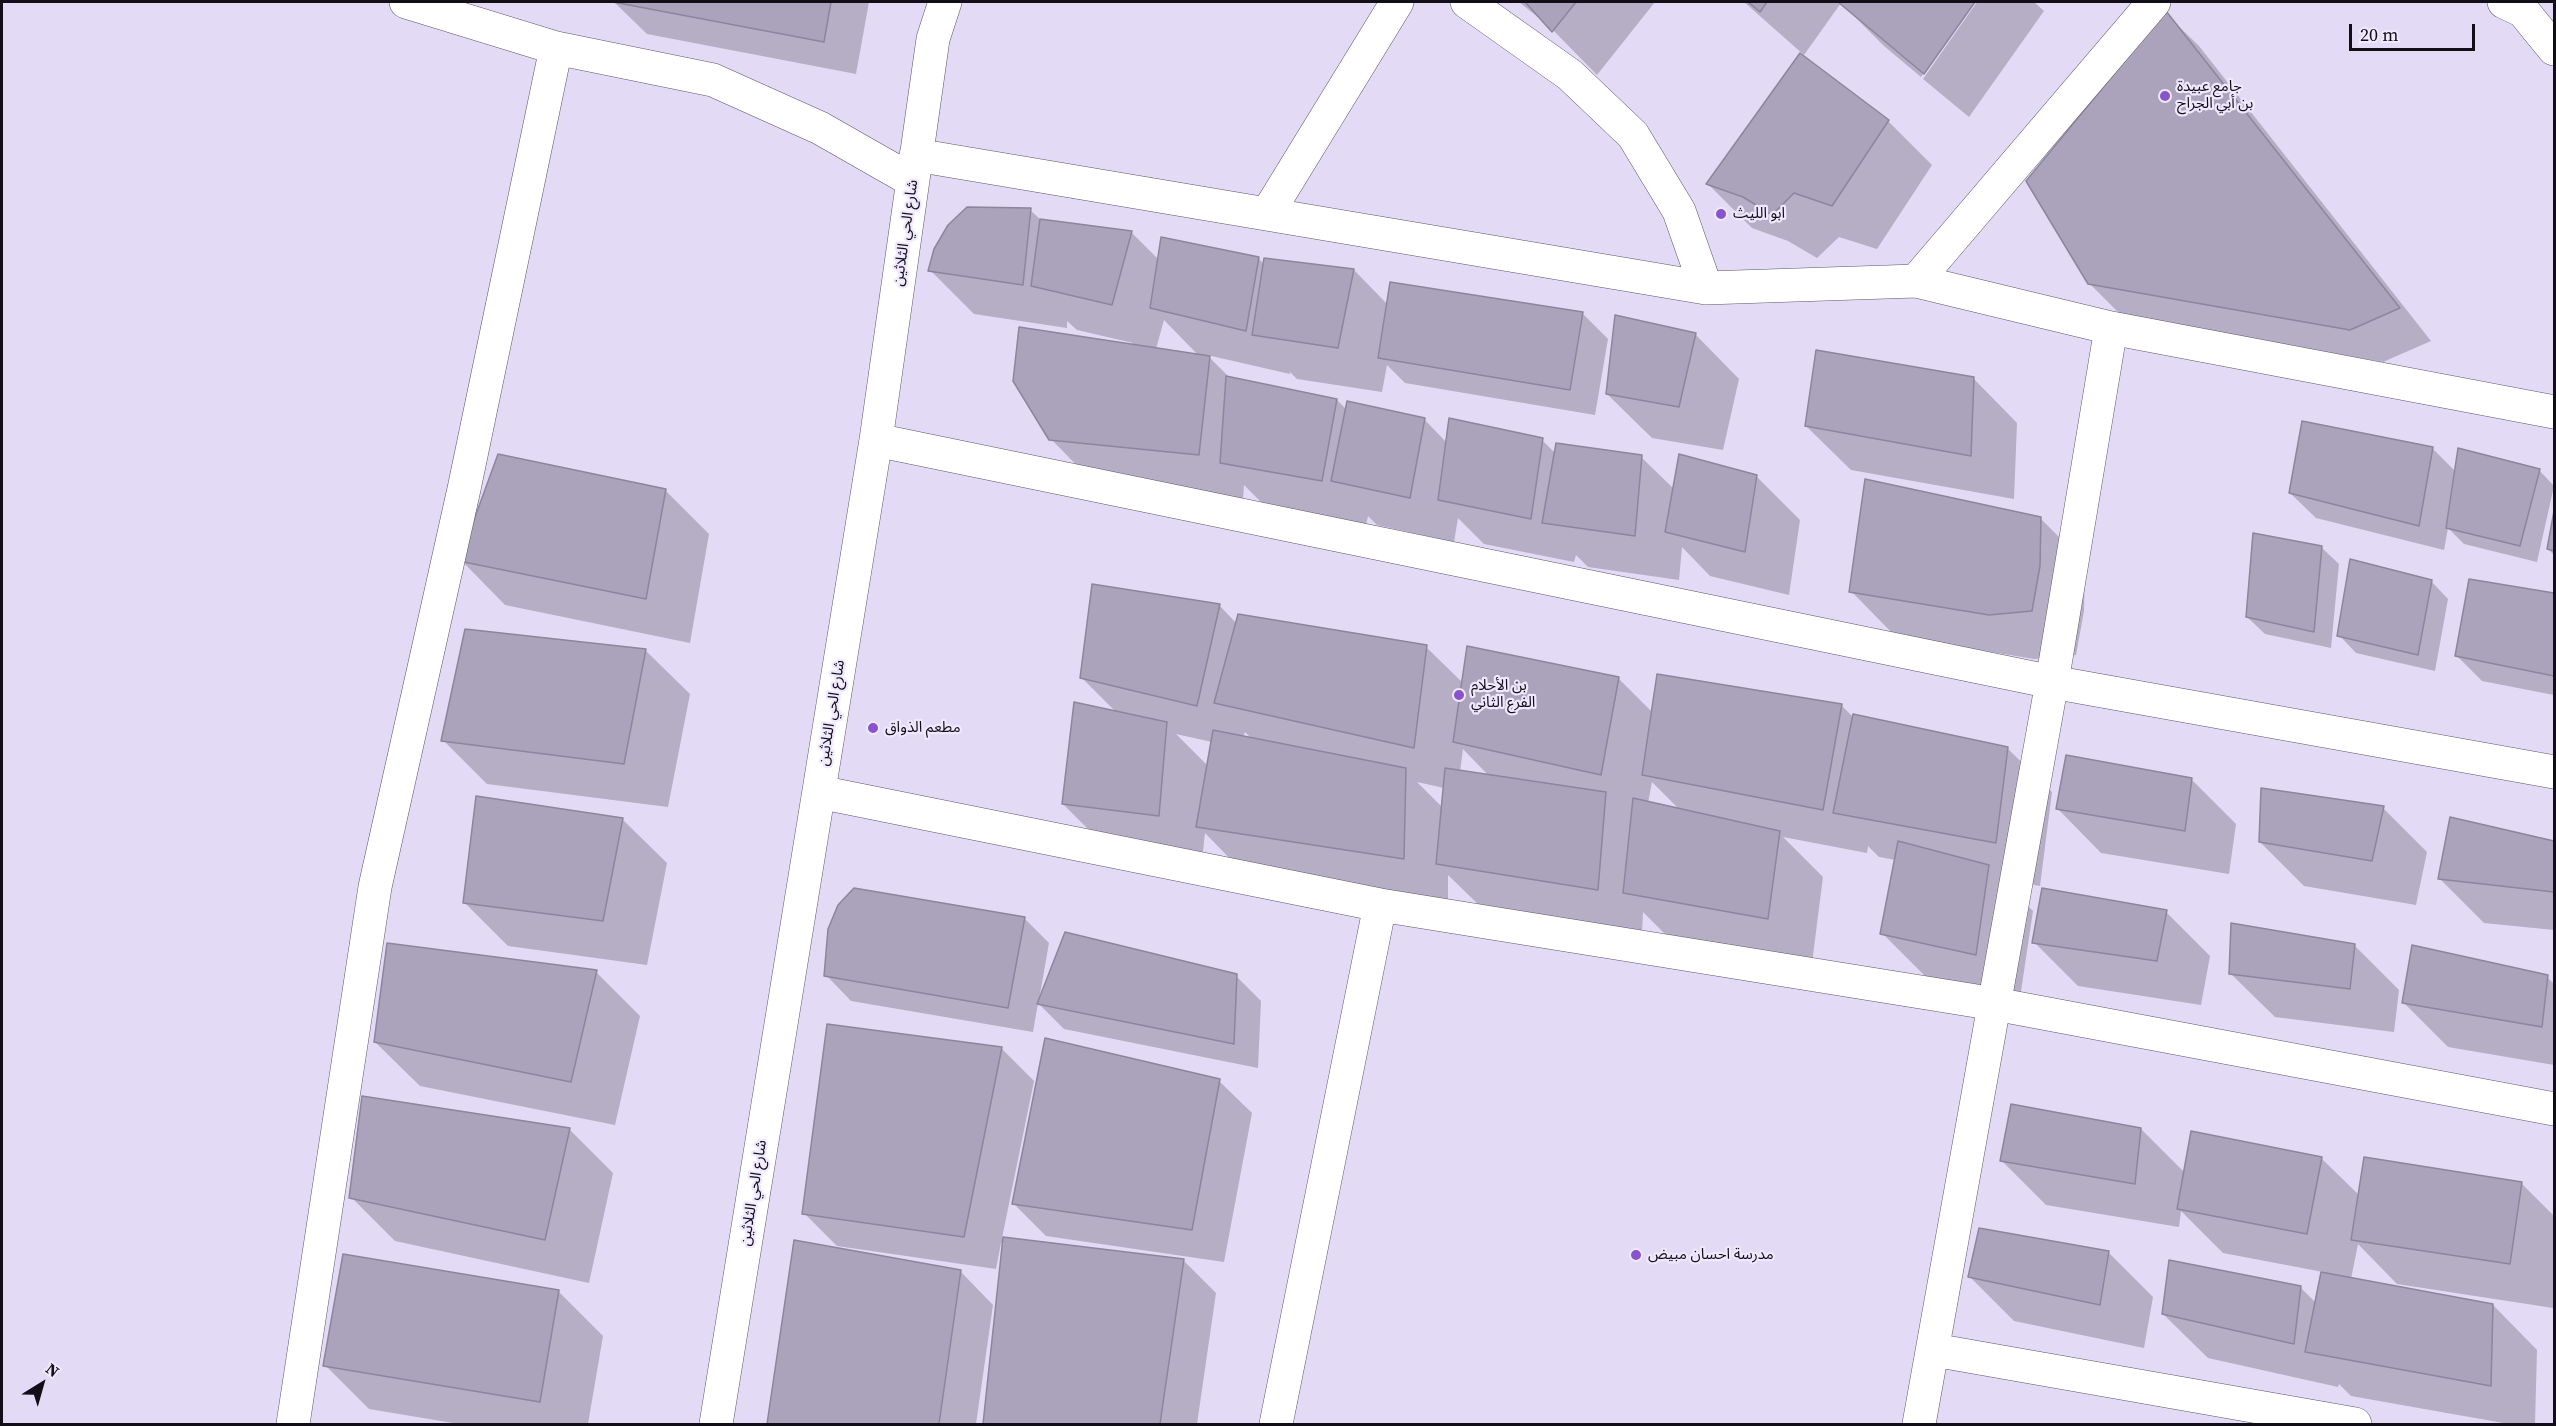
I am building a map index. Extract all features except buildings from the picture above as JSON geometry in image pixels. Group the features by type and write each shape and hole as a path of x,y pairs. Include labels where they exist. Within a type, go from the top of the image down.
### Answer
{"street":[{"path":"406,2 556,48 713,80 915,168 1267,214 1706,288 1916,281 2111,328 2554,412"},
{"name":"شارع الحي الثلاثين","path":"716,1425 876,441 933,39 945,2"},
{"path":"1267,214 1397,2"},
{"path":"1467,2 1570,75 1632,135 1679,211 1706,288"},
{"path":"1916,281 2154,2"},
{"path":"2504,2 2523,11 2554,49"},
{"path":"293,1425 375,886 464,489 556,48"},
{"path":"1919,1425 2052,682 2111,328"},
{"path":"876,441 2052,682 2554,772"},
{"path":"819,792 1380,905 1995,1004 2554,1109"},
{"path":"1276,1425 1380,905"},
{"path":"1934,1350 2355,1425"}],"place":[{"name":"جامع عبيدة بن أبي الجراح","path":"2165,96"},
{"name":"ابو الليث","path":"1721,214"},
{"name":"بن الأحلام الفرع الثاني","path":"1459,695"},
{"name":"مطعم الذواق","path":"873,728"},
{"name":"مدرسة احسان مبيض","path":"1636,1255"}]}
